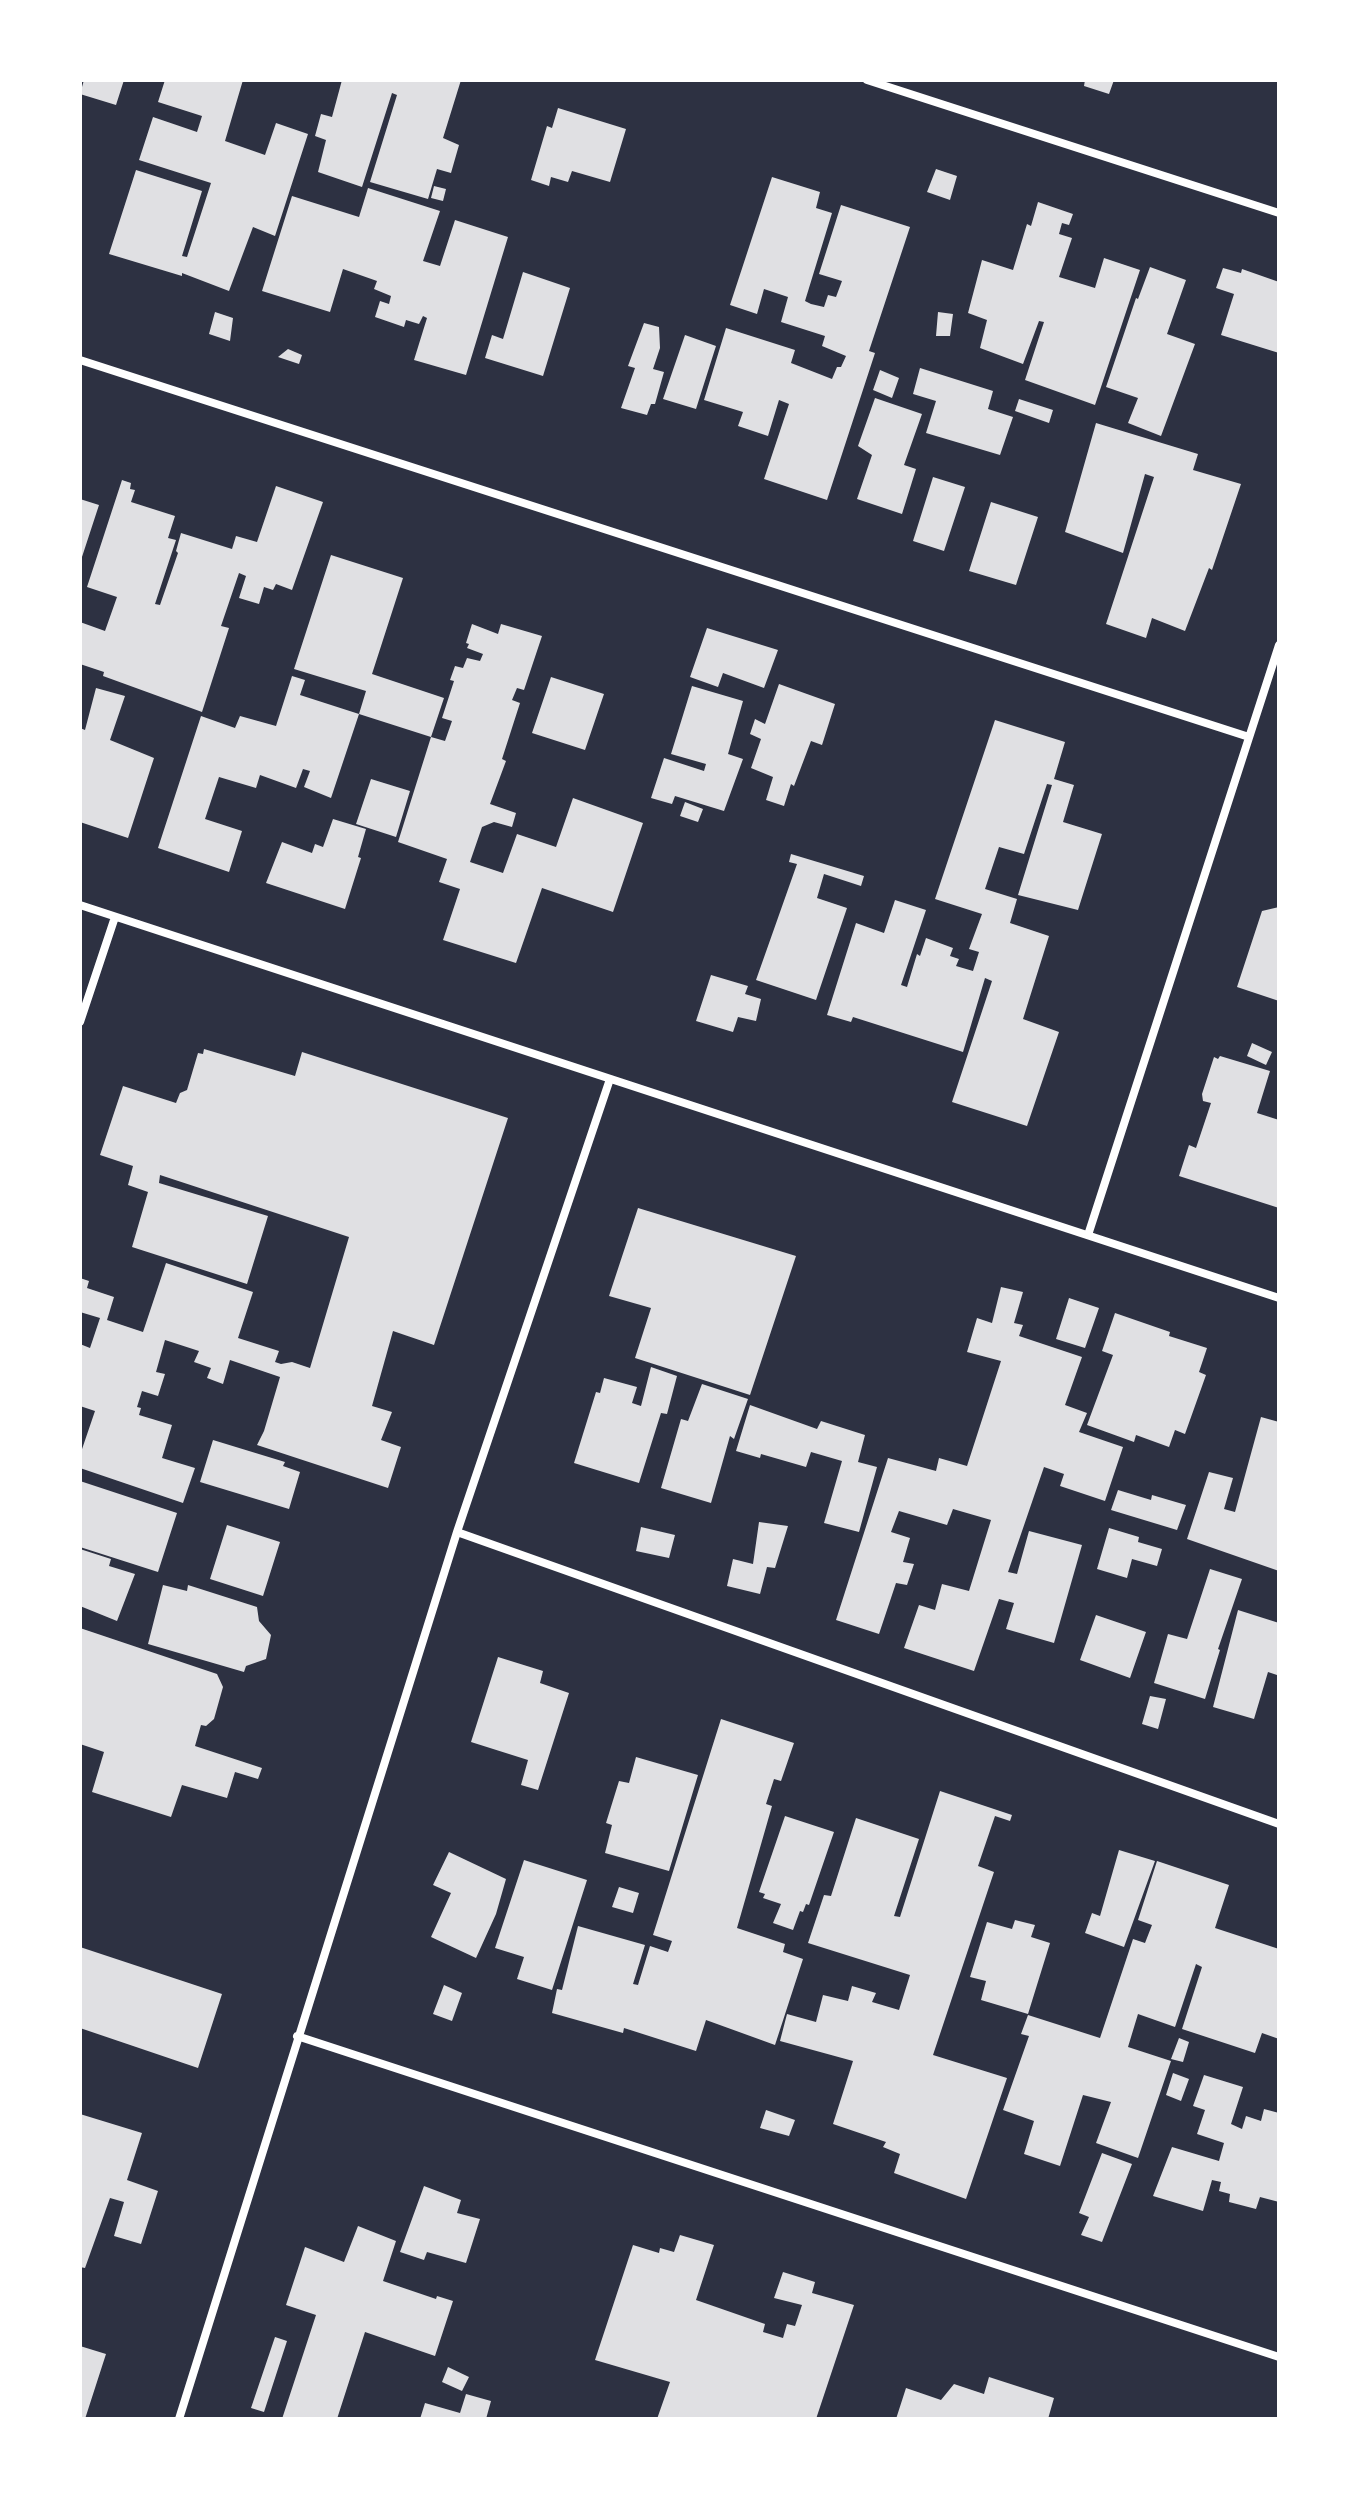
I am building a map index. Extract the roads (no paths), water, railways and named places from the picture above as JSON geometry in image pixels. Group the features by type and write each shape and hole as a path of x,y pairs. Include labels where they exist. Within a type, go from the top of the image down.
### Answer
{"street":[{"path":"867,80 1279,213"},
{"path":"80,360 1249,737"},
{"path":"1088,1235 1279,645"},
{"path":"80,905 1279,1298"},
{"path":"80,1022 115,917"},
{"path":"179,2419 457,1532 610,1079"},
{"path":"457,1532 1279,1824"},
{"path":"297,2036 1279,2357"}]}
